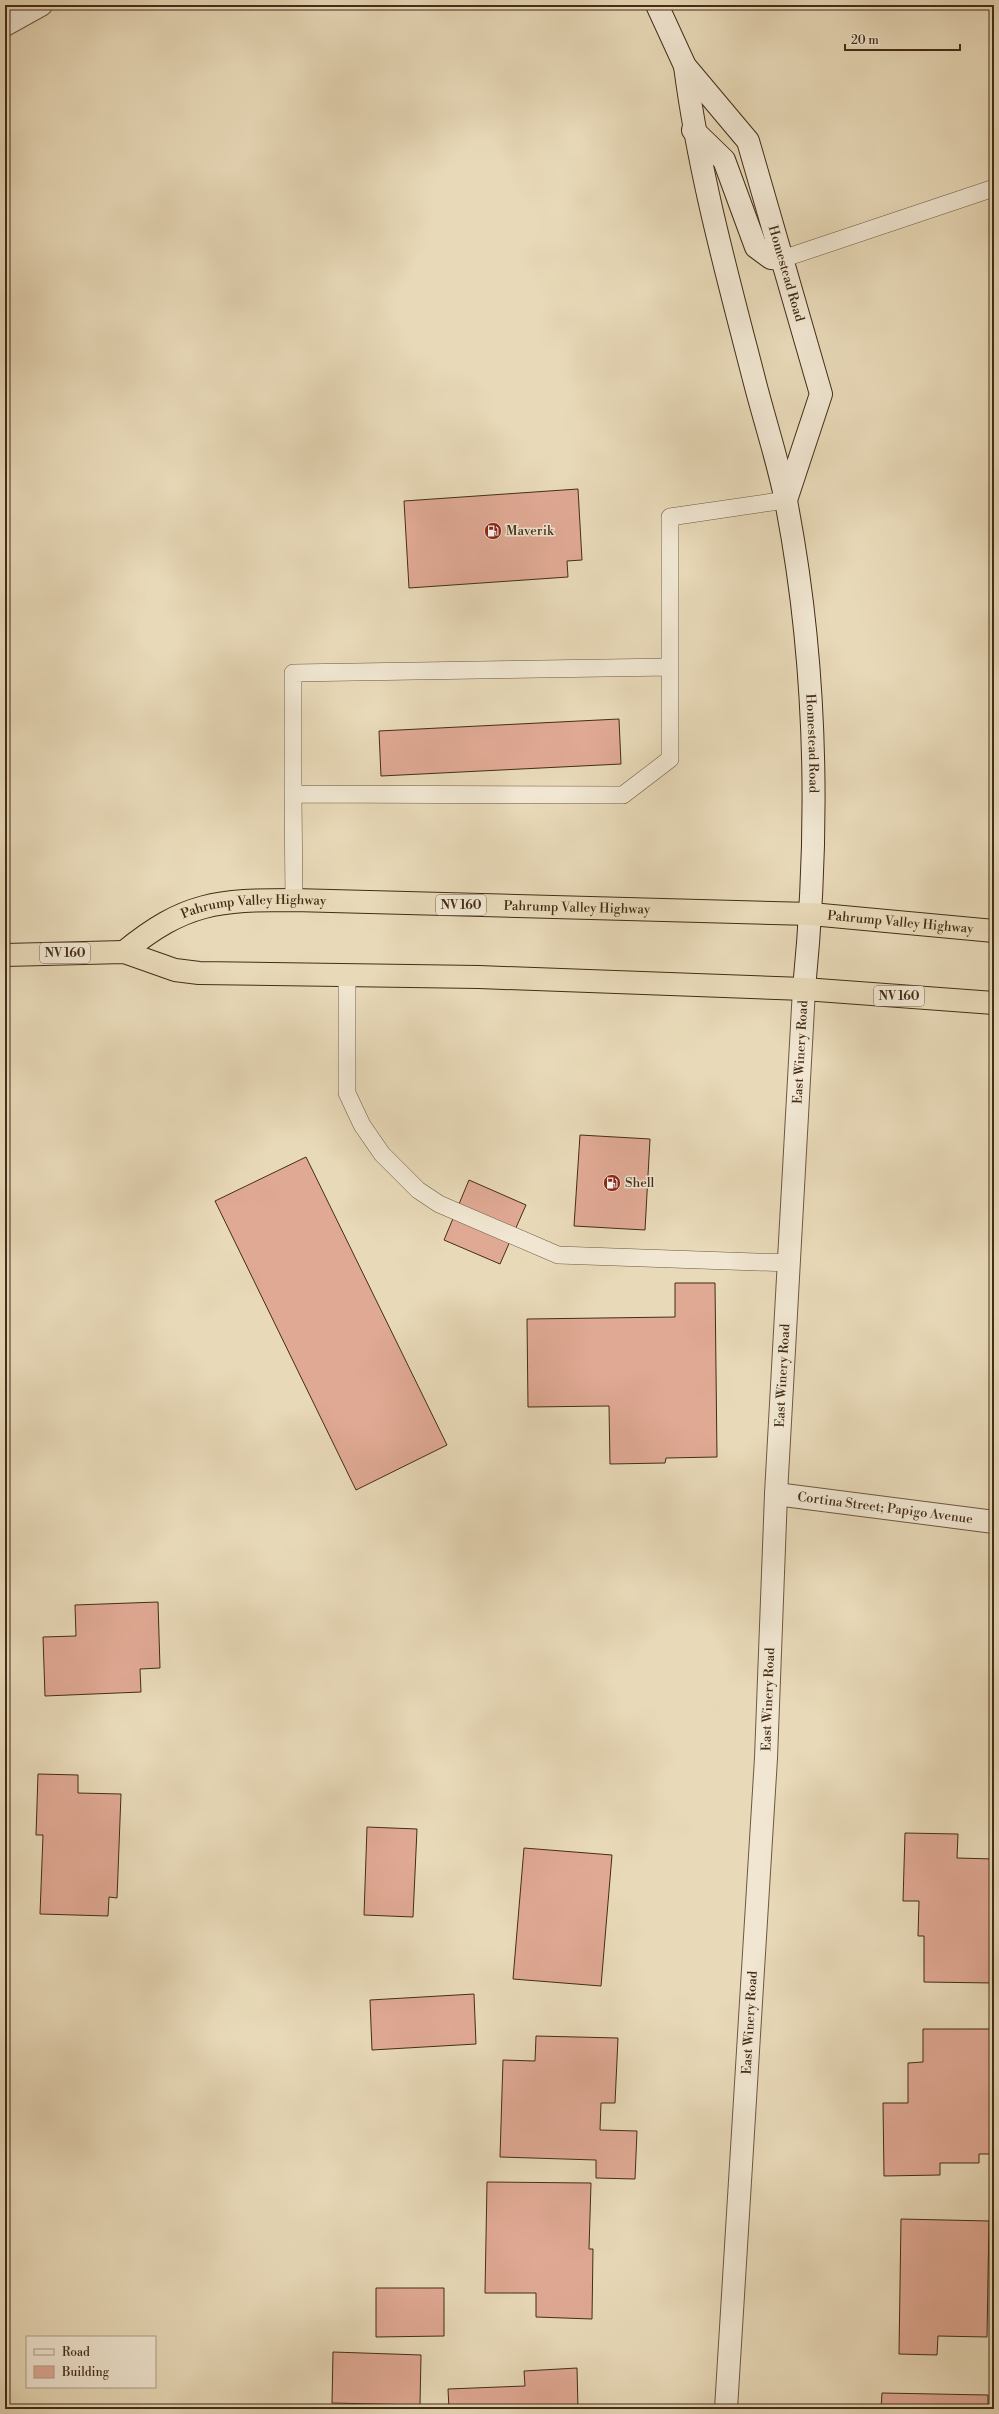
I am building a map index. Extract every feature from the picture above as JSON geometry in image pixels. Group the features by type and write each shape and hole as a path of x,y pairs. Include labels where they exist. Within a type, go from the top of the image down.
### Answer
{"highway":[{"name":"Pahrump Valley Highway","path":"124,952 147,933 172,918 202,906 234,900 294,900 811,914 994,931"},
{"name":"NV 160","path":"5,955 124,952 175,970 199,973 479,977 804,988 994,1003"}],"street":[{"path":"5,25 41,5"},
{"name":"Homestead Road","path":"657,5 685,66 748,141 822,394 786,500"},
{"name":"Homestead Road","path":"685,66 693,130 726,272 786,500 801,597 814,746 811,914 804,988"},
{"path":"693,130 724,160 756,246 771,258 782,259"},
{"name":"East Winery Road","path":"726,2409 766,1758 776,1494 804,988"},
{"name":"Cortina Street; Papigo Avenue","path":"776,1494 994,1522"}],"lane":[{"path":"782,259 994,188"},
{"path":"293,794 623,795 670,759 670,517 786,500"},
{"path":"294,900 293,673 670,667"},
{"path":"347,976 347,1093 362,1124 382,1154 418,1190 439,1204 558,1255 789,1263"}],"building":[{"name":"Maverik","path":"578,489 582,560 567,561 568,577 409,588 404,501"},
{"path":"619,719 621,764 381,776 379,731"},
{"name":"Shell","path":"580,1135 650,1139 645,1230 574,1226"},
{"path":"306,1157 447,1445 356,1490 215,1201"},
{"path":"469,1180 526,1205 500,1264 444,1240"},
{"path":"675,1283 715,1283 717,1457 666,1458 665,1463 610,1464 609,1406 528,1407 527,1319 675,1317"},
{"path":"158,1602 160,1668 140,1669 141,1692 45,1696 43,1637 76,1636 75,1605"},
{"path":"38,1774 78,1775 78,1793 121,1794 117,1898 109,1897 108,1916 40,1914 43,1835 36,1835"},
{"path":"367,1827 417,1829 413,1917 364,1915"},
{"path":"905,1833 958,1834 957,1858 994,1859 994,1983 924,1982 924,1936 918,1936 919,1901 903,1901"},
{"path":"524,1848 612,1855 601,1986 513,1979"},
{"path":"474,1994 476,2044 372,2050 370,2000"},
{"path":"923,2029 994,2029 994,2154 979,2154 979,2163 940,2163 940,2175 884,2176 883,2103 908,2103 908,2063 923,2062"},
{"path":"536,2036 618,2038 615,2103 601,2103 600,2130 637,2131 635,2179 596,2178 596,2160 500,2157 503,2060 535,2061"},
{"path":"487,2182 591,2183 589,2249 593,2249 592,2319 536,2317 536,2293 485,2293"},
{"path":"901,2219 989,2221 987,2337 938,2336 937,2355 899,2354"},
{"path":"376,2288 444,2288 444,2336 376,2337"},
{"path":"333,2352 421,2355 420,2405 332,2403"},
{"path":"577,2368 578,2409 449,2409 448,2389 525,2386 524,2371"},
{"path":"882,2393 988,2395 988,2409 881,2409"}],"place":[{"name":"Maverik","path":"493,531"},
{"name":"Shell","path":"612,1183"}]}
